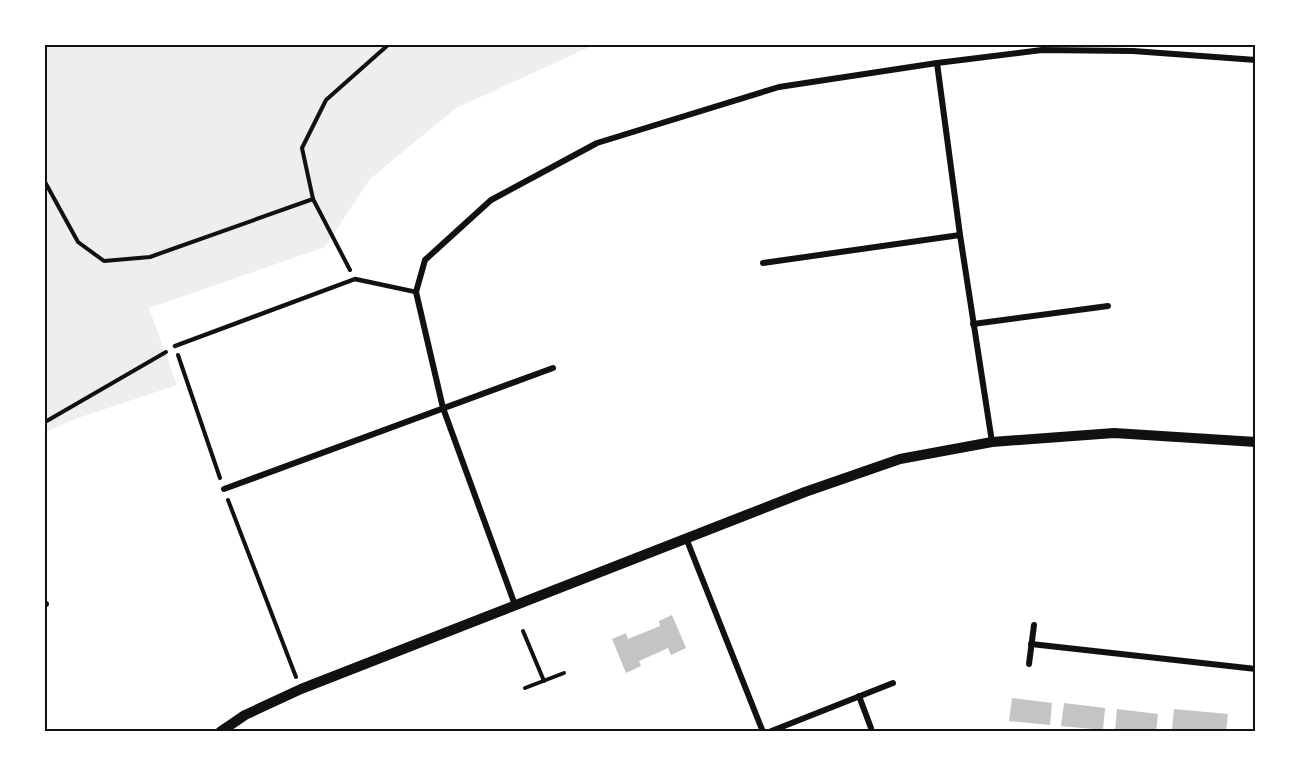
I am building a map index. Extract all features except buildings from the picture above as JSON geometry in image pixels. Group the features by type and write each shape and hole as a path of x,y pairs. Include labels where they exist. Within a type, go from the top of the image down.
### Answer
{"street":[{"path":"515,605 443,408 416,292 425,260 491,200 597,143 779,87 1042,50 1133,51 1256,60"},
{"path":"937,63 960,235 992,442"},
{"path":"763,263 960,235"},
{"path":"973,324 1108,306"},
{"path":"224,489 553,368"},
{"path":"220,732 245,715 301,689 805,492 900,459 992,442 1114,433 1256,442"},
{"path":"686,538 763,732"},
{"path":"1029,664 1034,625"},
{"path":"1031,644 1256,669"},
{"path":"769,732 893,683"},
{"path":"859,696 871,728"}],"lane":[{"path":"175,346 355,279 416,292"}],"path":[{"path":"355,279 313,199 302,148 326,100 388,45"},
{"path":"45,183 78,242 104,261 150,257 313,199"},
{"path":"45,422 175,346 224,489 301,689"},
{"path":"523,631 544,681"},
{"path":"525,688 564,673"}],"shaded area":[{"path":"45,45 594,45 456,108 370,179 325,247 149,308 177,385 75,419 45,432"}]}
